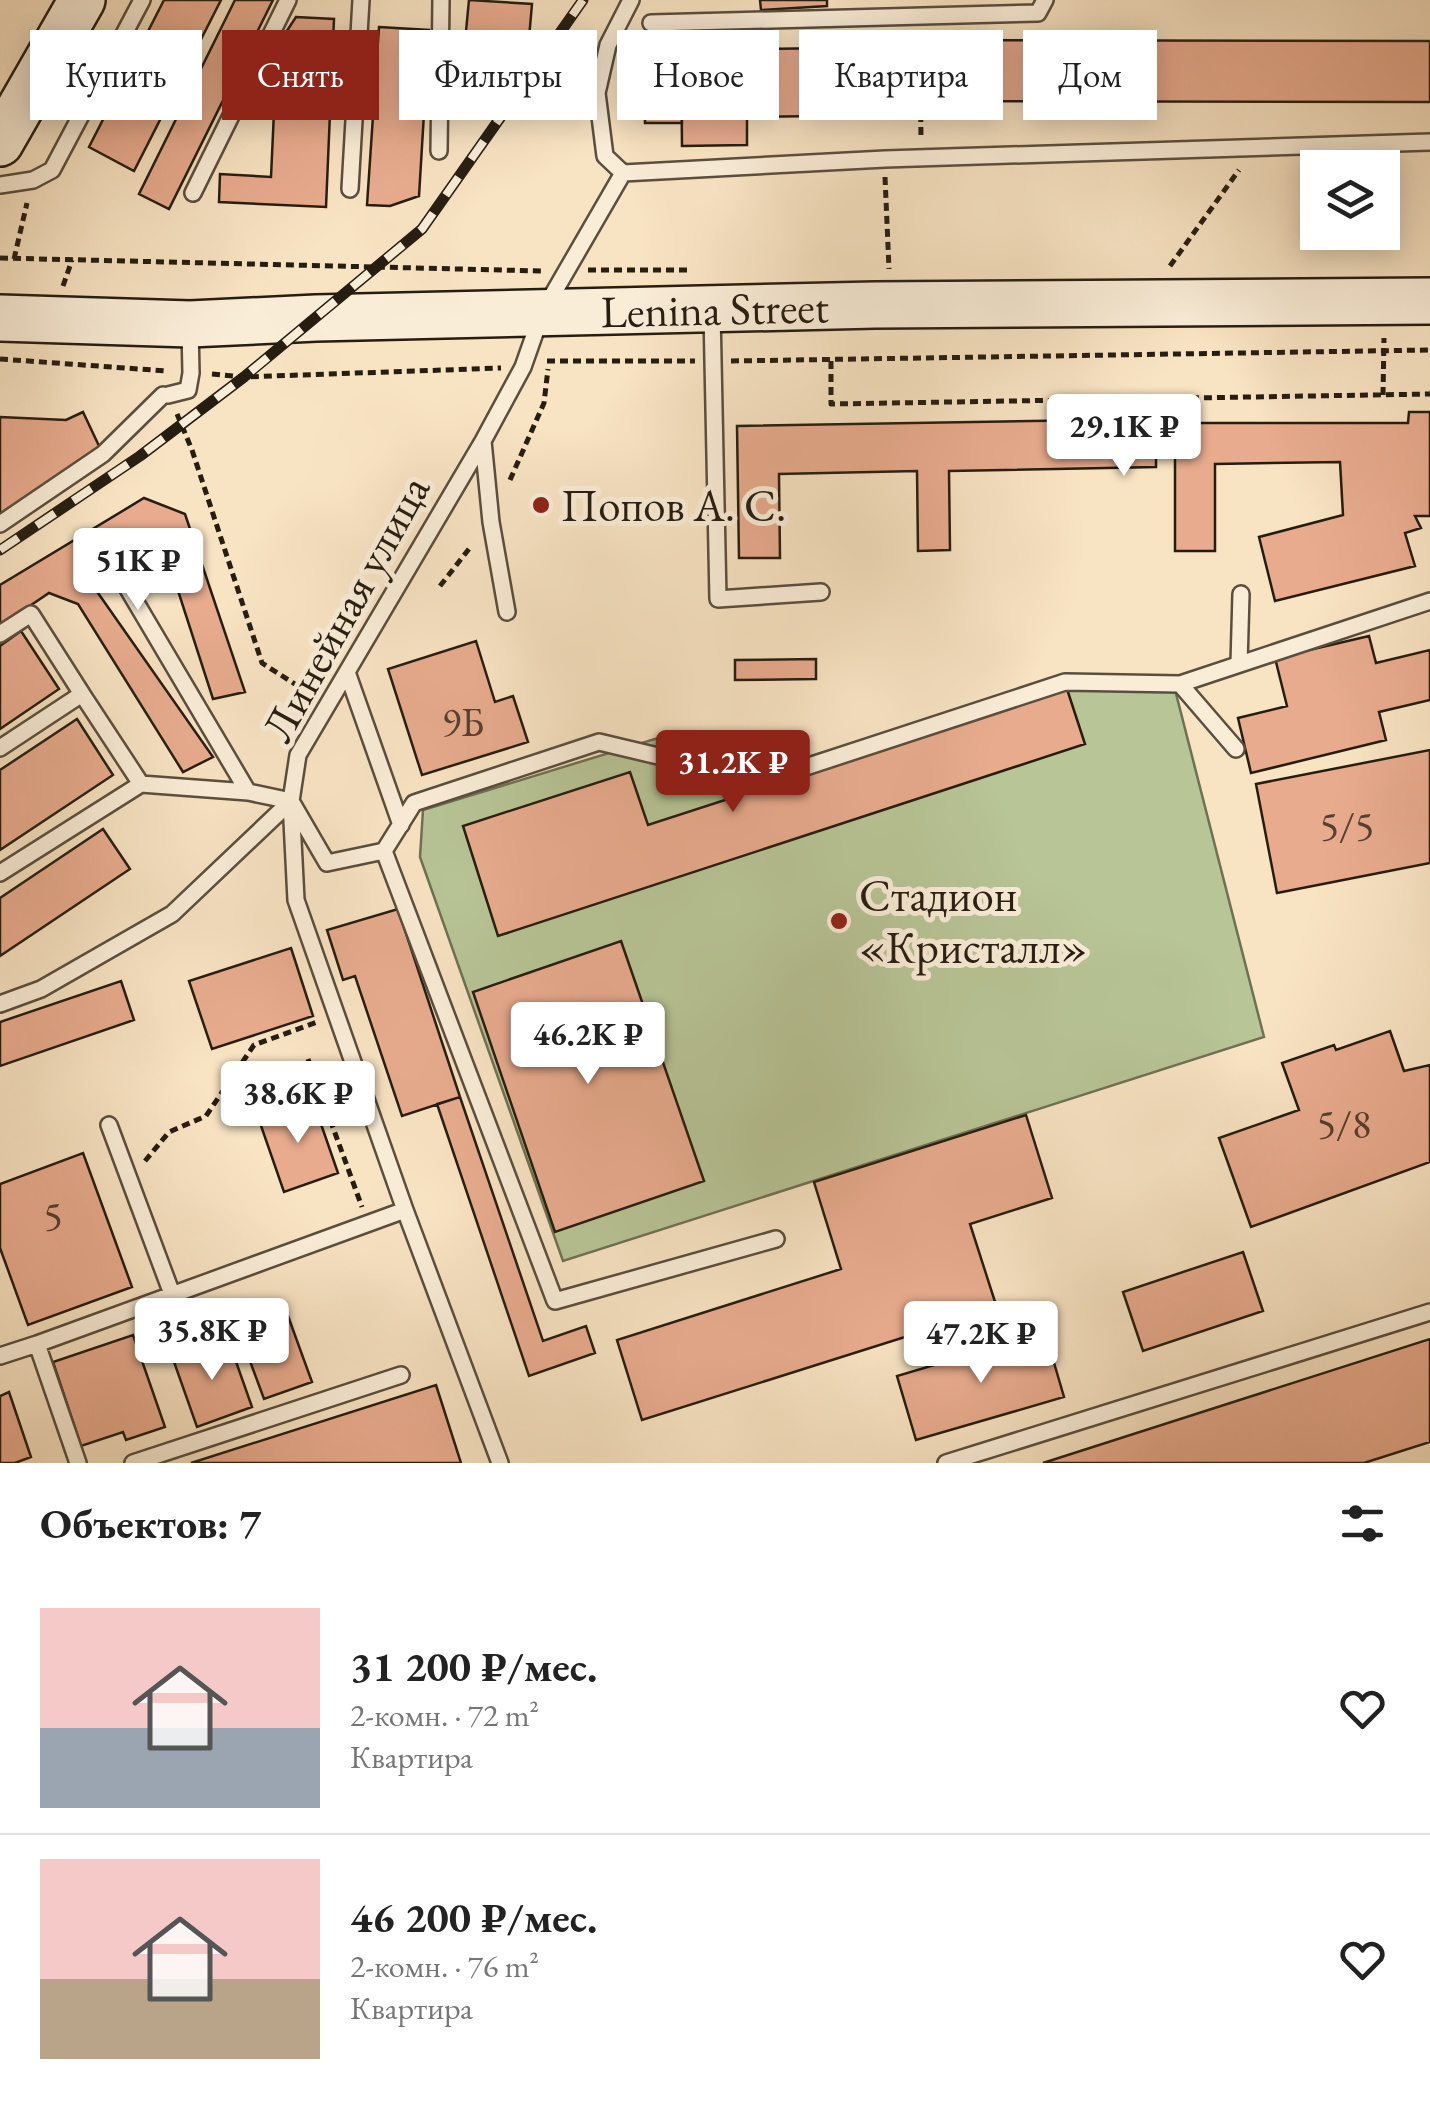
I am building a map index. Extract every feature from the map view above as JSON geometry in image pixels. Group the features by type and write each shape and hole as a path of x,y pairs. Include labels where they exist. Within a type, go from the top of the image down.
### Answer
{"street":[{"path":"0,143 82,0"},
{"name":"Lenina Street","path":"0,318 190,324 542,313 705,290 1430,301"}],"lane":[{"path":"0,185 33,180 52,170 142,0"},
{"path":"193,193 288,0"},
{"path":"350,189 361,0"},
{"path":"439,150 441,0"},
{"path":"631,0 608,46 598,93 605,156 623,174 884,159 1430,142"},
{"path":"651,23 1038,14 1045,0"},
{"name":"Линейная улица","path":"500,1463 405,1210 296,900 292,800 298,755 483,440 522,367 542,313 623,174"},
{"path":"705,290 718,598 821,592"},
{"path":"0,524 103,454 165,395 188,390 190,324"},
{"path":"483,440 491,522 507,612"},
{"path":"112,562 248,792"},
{"path":"1239,664 1241,594"},
{"path":"292,800 327,863 384,851 414,803 599,742 763,781 1065,682 1180,684 1430,601"},
{"path":"0,634 30,614 140,784"},
{"path":"347,672 400,826"},
{"path":"1180,684 1236,749"},
{"path":"0,748 82,694"},
{"path":"0,873 140,784 248,792 292,800"},
{"path":"0,1004 40,989 172,914 292,800"},
{"path":"384,851 555,1301 776,1240"},
{"path":"109,1126 172,1294"},
{"path":"0,1356 405,1210"},
{"path":"946,1463 1430,1312"},
{"path":"37,1344 78,1463"},
{"path":"134,1463 401,1374"}],"path":[{"path":"920,16 921,158"},
{"path":"1170,266 1256,147"},
{"path":"884,159 889,269"},
{"path":"0,258 466,271 565,270 705,290"},
{"path":"1152,266 1189,266"},
{"path":"831,361 831,404 1430,394"},
{"path":"156,371 192,450 262,663 328,704"},
{"path":"129,1180 169,1132 206,1116 254,1045 336,1015"},
{"path":"308,1059 368,1224"}],"green space":[{"name":"Стадион «Кристалл»","path":"1059,678 1172,678 1264,1037 563,1261 420,857 423,810 658,738 783,765"}],"building":[{"path":"164,0 221,0 202,37 202,30 149,30"},
{"path":"235,0 273,0 258,30 222,30 222,102 169,209 139,194 176,120 202,120 202,67"},
{"path":"469,0 532,4 530,30 466,30"},
{"path":"760,0 827,0 827,6 761,10"},
{"path":"296,17 334,19 334,30 287,30"},
{"path":"379,27 429,30 399,30 399,120 424,120 419,196 390,206 367,205 373,120 379,120"},
{"path":"1003,40 1023,40 1023,101 1003,101"},
{"path":"1157,40 1430,41 1430,102 1157,101"},
{"path":"799,48 799,116 779,117 779,49"},
{"path":"103,120 160,120 134,171 89,147"},
{"path":"274,120 330,120 326,207 219,202 220,174 271,177"},
{"path":"645,120 682,120 682,123"},
{"path":"682,120 747,120 747,145 682,146"},
{"path":"83,412 100,448 0,516 0,417 66,420"},
{"path":"1409,412 1430,412 1430,516 1415,516 1421,528 1405,533 1415,566 1275,601 1259,537 1343,515 1340,462 1215,464 1215,551 1175,551 1175,454 1156,454 1156,467 949,471 950,550 918,551 917,471 779,474 780,558 739,558 737,426 1155,419 1156,439 1175,439 1175,423 1408,423"},
{"path":"144,498 185,514 245,692 213,699 162,541 146,536 89,567 91,583 213,757 183,772 78,604 49,593 0,626 0,585"},
{"path":"21,631 59,689 0,729 0,646"},
{"path":"1369,636 1376,663 1430,650 1430,700 1379,712 1386,740 1251,773 1238,718 1287,706 1275,658"},
{"path":"476,641 495,702 513,696 528,742 422,775 388,669"},
{"path":"816,659 816,679 735,680 735,660"},
{"path":"1067,689 1085,744 498,936 463,826 630,772 648,825"},
{"path":"77,719 113,775 0,850 0,770"},
{"path":"1430,750 1430,863 1277,893 1256,784"},
{"path":"103,829 130,869 0,956 0,898"},
{"path":"398,909 460,1097 402,1116 355,976 343,980 327,930"},
{"path":"621,941 704,1181 555,1232 473,992"},
{"path":"291,948 313,1016 212,1049 189,981"},
{"path":"121,981 134,1020 0,1066 0,1022"},
{"path":"1390,1031 1404,1071 1430,1065 1430,1162 1251,1227 1219,1138 1299,1110 1282,1063"},
{"path":"460,1097 543,1341 586,1326 595,1353 529,1376 437,1104"},
{"path":"313,1101 338,1173 284,1192 259,1120"},
{"path":"1026,1115 1052,1198 970,1224 997,1308 642,1420 617,1340 841,1269 814,1182"},
{"path":"83,1153 132,1287 28,1325 0,1248 0,1184"},
{"path":"1243,1252 1263,1311 1143,1351 1123,1292"},
{"path":"288,1316 312,1382 264,1399 240,1334"},
{"path":"1045,1332 1064,1397 916,1440 897,1376"},
{"path":"133,1335 165,1427 126,1440 123,1432 81,1446 53,1362"},
{"path":"228,1339 252,1407 197,1427 173,1359"},
{"path":"1430,1339 1430,1442 1364,1463 1043,1463"},
{"path":"436,1385 461,1463 191,1463"},
{"path":"9,1392 31,1457 0,1463 0,1396"}],"railway":[{"path":"0,550 140,456 244,377 422,229 583,0"}],"place":[{"name":"Попов А. С.","path":"541,505"},
{"name":"Стадион «Кристалл»","path":"839,921"}]}
